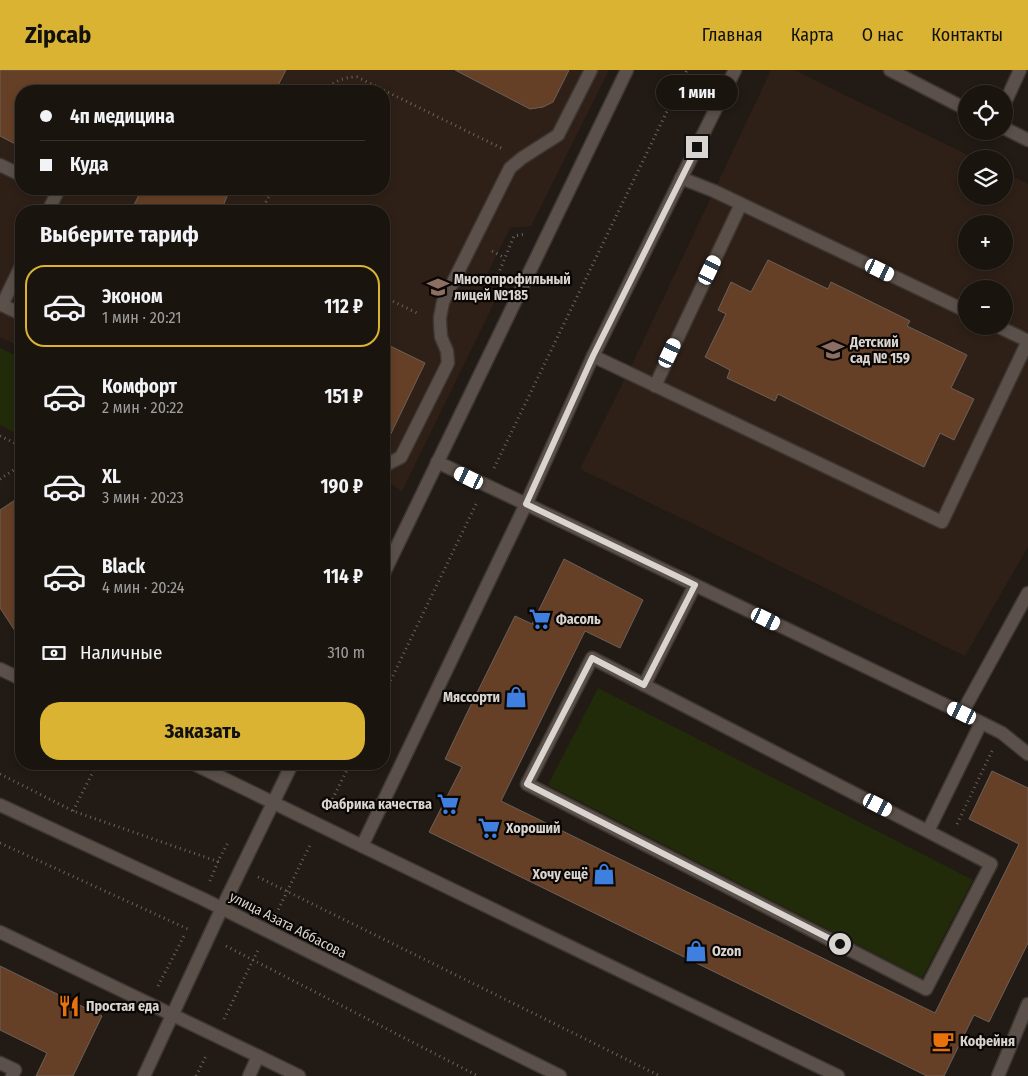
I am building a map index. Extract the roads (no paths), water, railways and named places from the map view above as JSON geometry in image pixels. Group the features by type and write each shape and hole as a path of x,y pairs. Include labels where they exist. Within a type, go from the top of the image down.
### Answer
{"street":[{"path":"390,463 401,457 448,363 447,351 441,337 440,318 443,302 510,168 558,135 591,70"},
{"path":"390,560 627,70"},
{"path":"362,846 526,504 593,356 735,70"},
{"path":"890,70 958,105"},
{"path":"1013,85 1020,70"},
{"path":"1013,132 1028,140"},
{"path":"0,165 15,172"},
{"path":"681,178 741,204 958,307"},
{"path":"655,386 741,204"},
{"path":"15,277 1,304 15,311"},
{"path":"593,356 942,522 1028,341 1013,334"},
{"path":"437,462 962,713 1002,733 1028,754"},
{"path":"644,685 695,585"},
{"path":"962,713 1028,593"},
{"path":"592,658 928,831 991,864 926,989 527,784 592,658"},
{"path":"0,669 15,676"},
{"path":"928,831 981,723"},
{"path":"206,770 838,1076"},
{"path":"144,1076 289,770"},
{"name":"улица Азата Аббасова","path":"0,806 222,908 560,1076"},
{"path":"0,932 299,1076"},
{"path":"998,1076 1028,1004"},
{"path":"249,1076 258,1056"},
{"path":"0,1063 15,1070 12,1076"}],"place":[{"name":"Многопрофильный лицей №185","path":"438,287"},
{"name":"Детский сад № 159","path":"833,350"},
{"name":"Фасоль","path":"540,619"},
{"name":"Мяссорти","path":"516,697"},
{"name":"Фабрика качества","path":"448,804"},
{"name":"Хороший","path":"489,828"},
{"name":"Хочу ещё","path":"604,874"},
{"name":"Ozon","path":"696,951"},
{"name":"Простая еда","path":"69,1006"},
{"name":"Кофейня","path":"943,1041"}]}
